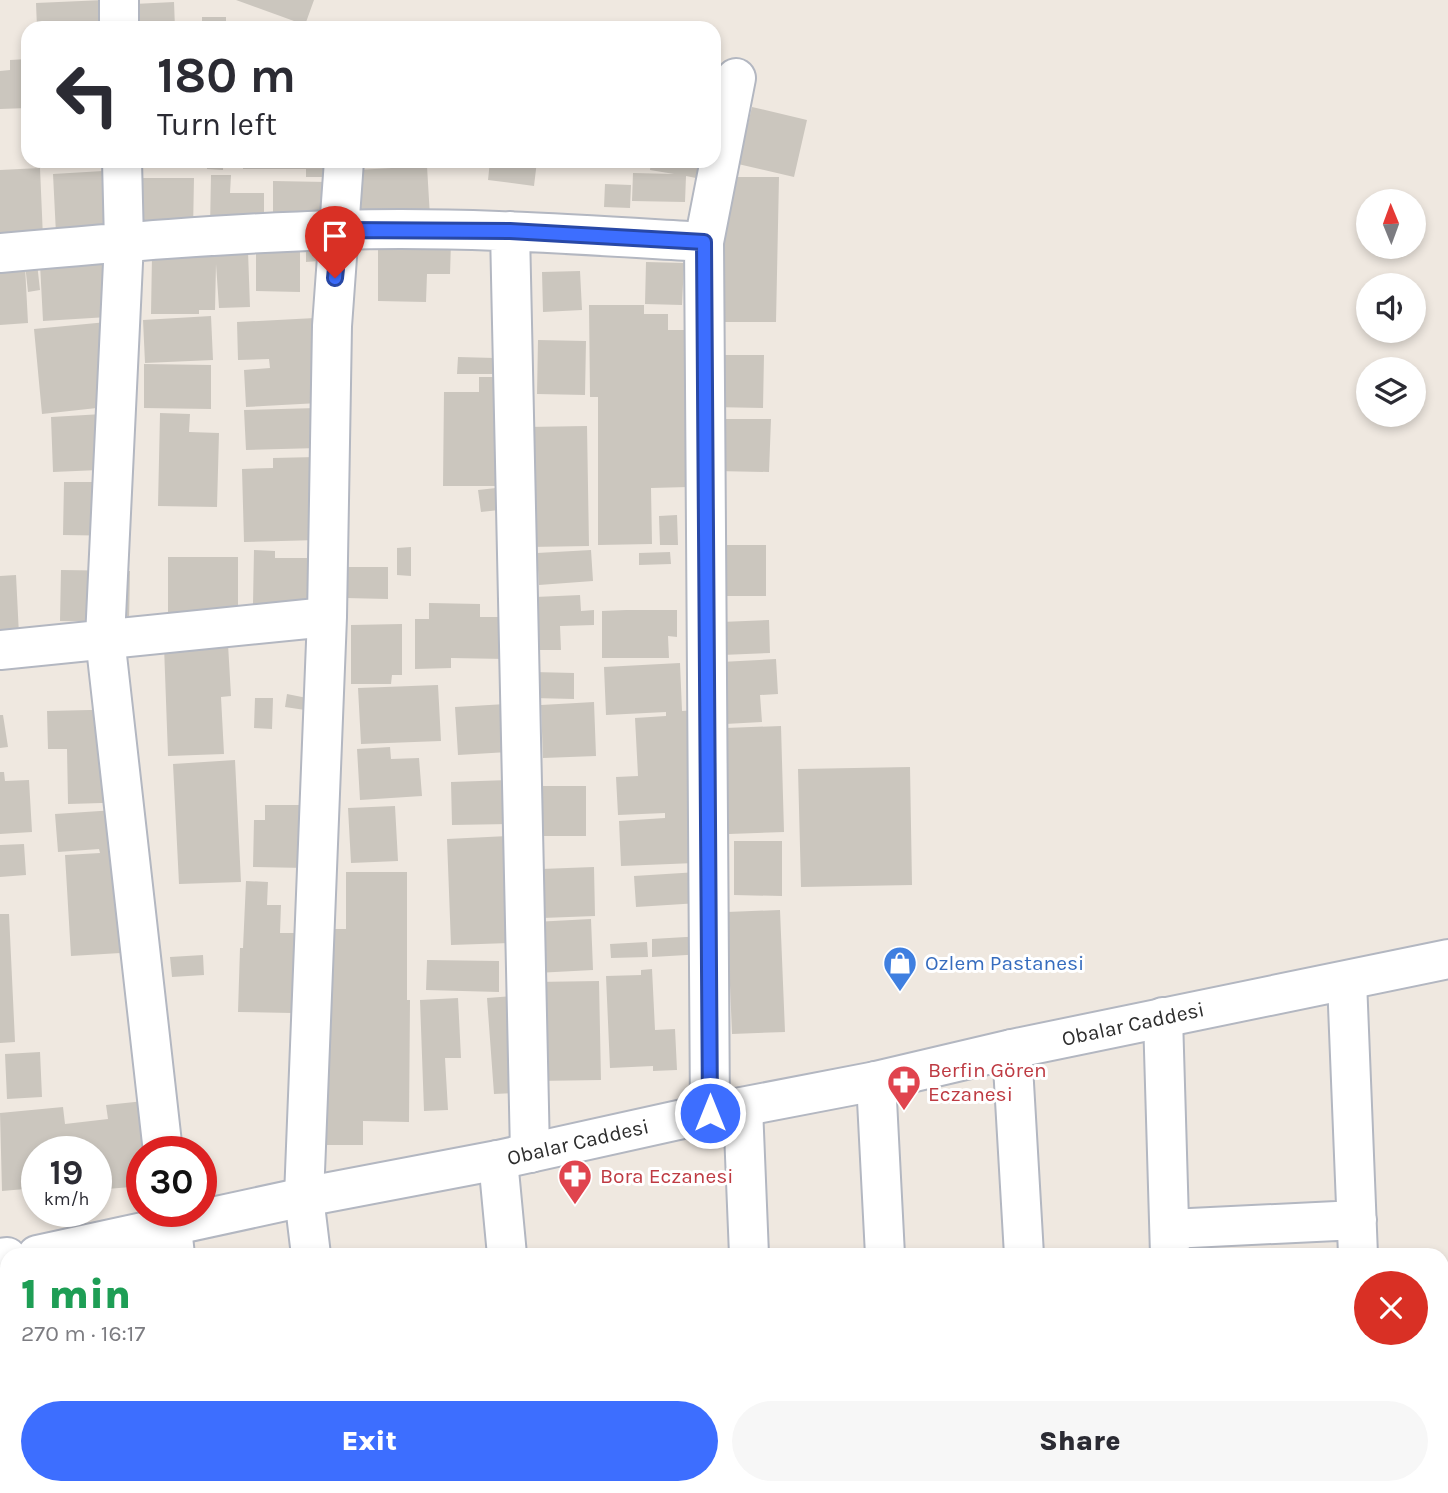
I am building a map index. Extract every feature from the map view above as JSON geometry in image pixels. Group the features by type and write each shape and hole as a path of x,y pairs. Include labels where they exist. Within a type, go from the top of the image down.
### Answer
{"street":[{"path":"119,0 119,21"},
{"path":"721,155 736,78"},
{"path":"122,168 124,242 105,638 161,1136"},
{"path":"310,1248 304,1197 327,617 332,326 344,168"},
{"path":"718,168 704,242 727,1110 748,1248"},
{"path":"0,253 124,242 340,230 510,231 704,242"},
{"path":"507,1248 514,1156 510,231"},
{"path":"0,650 327,617"},
{"name":"Obalar Caddesi","path":"76,1248 172,1231 304,1197 876,1081 1012,1049 1448,959"},
{"path":"1163,1017 1170,1242 1357,1238 1347,981"},
{"path":"1012,1049 1024,1248"},
{"path":"876,1081 885,1248"}],"building":[{"path":"104,0 105,21 37,21 36,3"},
{"path":"236,0 314,0 306,21 294,21"},
{"path":"174,2 175,21 135,21 134,4"},
{"path":"202,17 226,17 226,21 202,21"},
{"path":"21,59 21,108 0,109 0,71 10,70 10,60"},
{"path":"752,107 807,120 794,177 738,164"},
{"path":"40,168 43,238 0,240 0,170"},
{"path":"334,168 334,177 306,177 306,169 243,169"},
{"path":"427,168 430,217 359,221 357,170"},
{"path":"489,168 536,168 534,186 488,180"},
{"path":"708,168 706,180 686,176 685,202 632,201 633,173 674,174 650,170"},
{"path":"103,171 106,231 56,234 53,174"},
{"path":"211,175 231,175 230,193 264,193 264,228 210,228"},
{"path":"724,177 779,177 776,322 722,322"},
{"path":"139,178 194,178 193,231 138,230"},
{"path":"273,181 328,182 328,226 273,226"},
{"path":"605,184 631,185 630,208 604,207"},
{"path":"378,241 451,242 450,274 427,274 426,302 378,301"},
{"path":"331,247 332,260 306,262 306,248"},
{"path":"256,248 300,248 300,292 256,291"},
{"path":"248,251 250,307 219,308 216,264 215,310 199,310 199,314 151,314 152,255 216,256 216,253"},
{"path":"105,260 108,317 43,321 40,264"},
{"path":"646,262 684,263 682,305 645,304"},
{"path":"37,263 40,290 28,292 25,264"},
{"path":"25,266 28,323 0,325 0,268"},
{"path":"580,271 582,310 543,312 542,272"},
{"path":"589,305 644,305 644,314 668,314 668,330 687,330 688,487 651,488 652,544 598,545 598,397 590,397"},
{"path":"211,316 213,360 145,363 143,320"},
{"path":"315,318 319,403 246,407 244,370 270,368 269,359 238,360 237,322"},
{"path":"107,322 106,407 42,414 34,329"},
{"path":"538,340 586,341 585,395 537,394"},
{"path":"713,355 764,355 763,408 712,407"},
{"path":"458,357 495,358 495,374 457,374"},
{"path":"144,364 211,365 211,409 144,408"},
{"path":"479,377 500,377 499,486 443,486 444,392 479,392"},
{"path":"317,408 318,448 246,450 244,410"},
{"path":"120,413 122,469 53,472 51,417"},
{"path":"160,413 190,414 189,432 219,433 217,507 158,506"},
{"path":"716,419 771,419 769,472 716,471"},
{"path":"587,426 589,546 528,547 526,427"},
{"path":"316,457 318,540 244,542 242,469 273,468 273,458"},
{"path":"64,482 105,482 128,536 63,535"},
{"path":"496,488 499,510 481,512 478,490"},
{"path":"677,515 678,545 660,545 659,516"},
{"path":"719,545 766,545 766,596 719,596"},
{"path":"411,547 411,576 397,575 397,548"},
{"path":"254,550 275,551 275,558 319,558 318,605 253,604"},
{"path":"591,550 593,581 539,585 537,553"},
{"path":"670,552 671,564 639,565 639,553"},
{"path":"168,557 238,557 238,613 168,613"},
{"path":"345,567 388,567 388,599 345,598"},
{"path":"61,570 130,571 129,622 60,621"},
{"path":"16,575 19,635 0,636 0,576"},
{"path":"580,595 581,611 594,610 594,625 560,626 561,650 537,650 535,597"},
{"path":"429,603 480,604 480,617 506,617 506,659 451,658 451,668 415,669 415,619 429,619"},
{"path":"677,610 677,637 668,636 669,658 602,658 602,611"},
{"path":"769,620 770,653 722,655 721,622"},
{"path":"402,624 402,675 392,675 391,684 351,684 351,625"},
{"path":"228,644 231,696 221,697 224,754 168,756 164,646"},
{"path":"776,659 778,694 760,695 762,722 725,724 721,662"},
{"path":"680,663 682,711 697,710 695,863 621,866 619,821 665,818 665,813 618,815 616,777 638,776 635,718 666,716 666,712 606,715 604,667"},
{"path":"534,672 574,673 574,699 533,698"},
{"path":"438,685 441,741 361,744 358,688"},
{"path":"287,694 307,698 305,710 285,707"},
{"path":"255,698 273,698 272,729 254,728"},
{"path":"594,702 596,756 543,758 541,705"},
{"path":"506,704 508,752 458,755 455,707"},
{"path":"133,709 136,802 68,804 67,749 48,749 47,711"},
{"path":"0,715 3,715 8,747 0,748"},
{"path":"781,726 784,832 729,834 725,728"},
{"path":"390,747 391,759 419,758 422,796 360,800 357,749"},
{"path":"235,760 241,882 179,884 173,764"},
{"path":"910,767 912,885 801,887 798,769"},
{"path":"0,772 4,772 5,781 29,780 32,832 0,834"},
{"path":"509,780 510,824 452,825 451,782"},
{"path":"540,786 586,786 586,836 540,836"},
{"path":"265,805 307,805 306,868 253,867 254,820 265,820"},
{"path":"395,806 398,861 351,863 348,808"},
{"path":"130,809 137,952 71,956 65,855 100,853 99,849 58,852 55,814"},
{"path":"508,836 512,943 451,945 447,839"},
{"path":"734,841 782,841 782,896 734,895"},
{"path":"24,844 26,875 0,877 0,845"},
{"path":"594,867 595,916 542,918 541,869"},
{"path":"346,872 407,872 409,1122 363,1121 363,1145 320,1145 321,929 346,929"},
{"path":"698,872 699,903 636,907 634,876"},
{"path":"246,881 268,882 267,905 281,905 280,933 305,933 317,964 293,963 292,1013 238,1012"},
{"path":"780,910 785,1032 732,1034 727,912"},
{"path":"0,914 9,914 15,1042 0,1043"},
{"path":"591,919 593,970 536,973 534,922"},
{"path":"703,936 704,954 652,957 652,939"},
{"path":"647,942 648,957 611,958 610,944"},
{"path":"203,955 204,975 172,977 170,957"},
{"path":"427,960 499,961 499,992 426,990"},
{"path":"652,969 655,1030 675,1029 677,1070 653,1071 653,1066 610,1068 606,976 641,975 641,970"},
{"path":"599,981 601,1080 537,1081 535,982"},
{"path":"512,996 518,1093 494,1094 487,998"},
{"path":"458,998 461,1058 445,1058 448,1110 424,1111 420,1000"},
{"path":"40,1052 42,1097 7,1099 5,1054"},
{"path":"154,1100 153,1136 126,1136 126,1187 112,1189 112,1136 21,1136 21,1189 2,1191 0,1113 63,1107 65,1124 108,1119 106,1105"}],"place":[{"name":"Ozlem Pastanesi","path":"900,993"},
{"name":"Berfin Gören Eczanesi","path":"904,1112"},
{"name":"Bora Eczanesi","path":"575,1206"}],"route":[{"path":"335,278 340,230 510,231 704,242 710,1113"}]}
